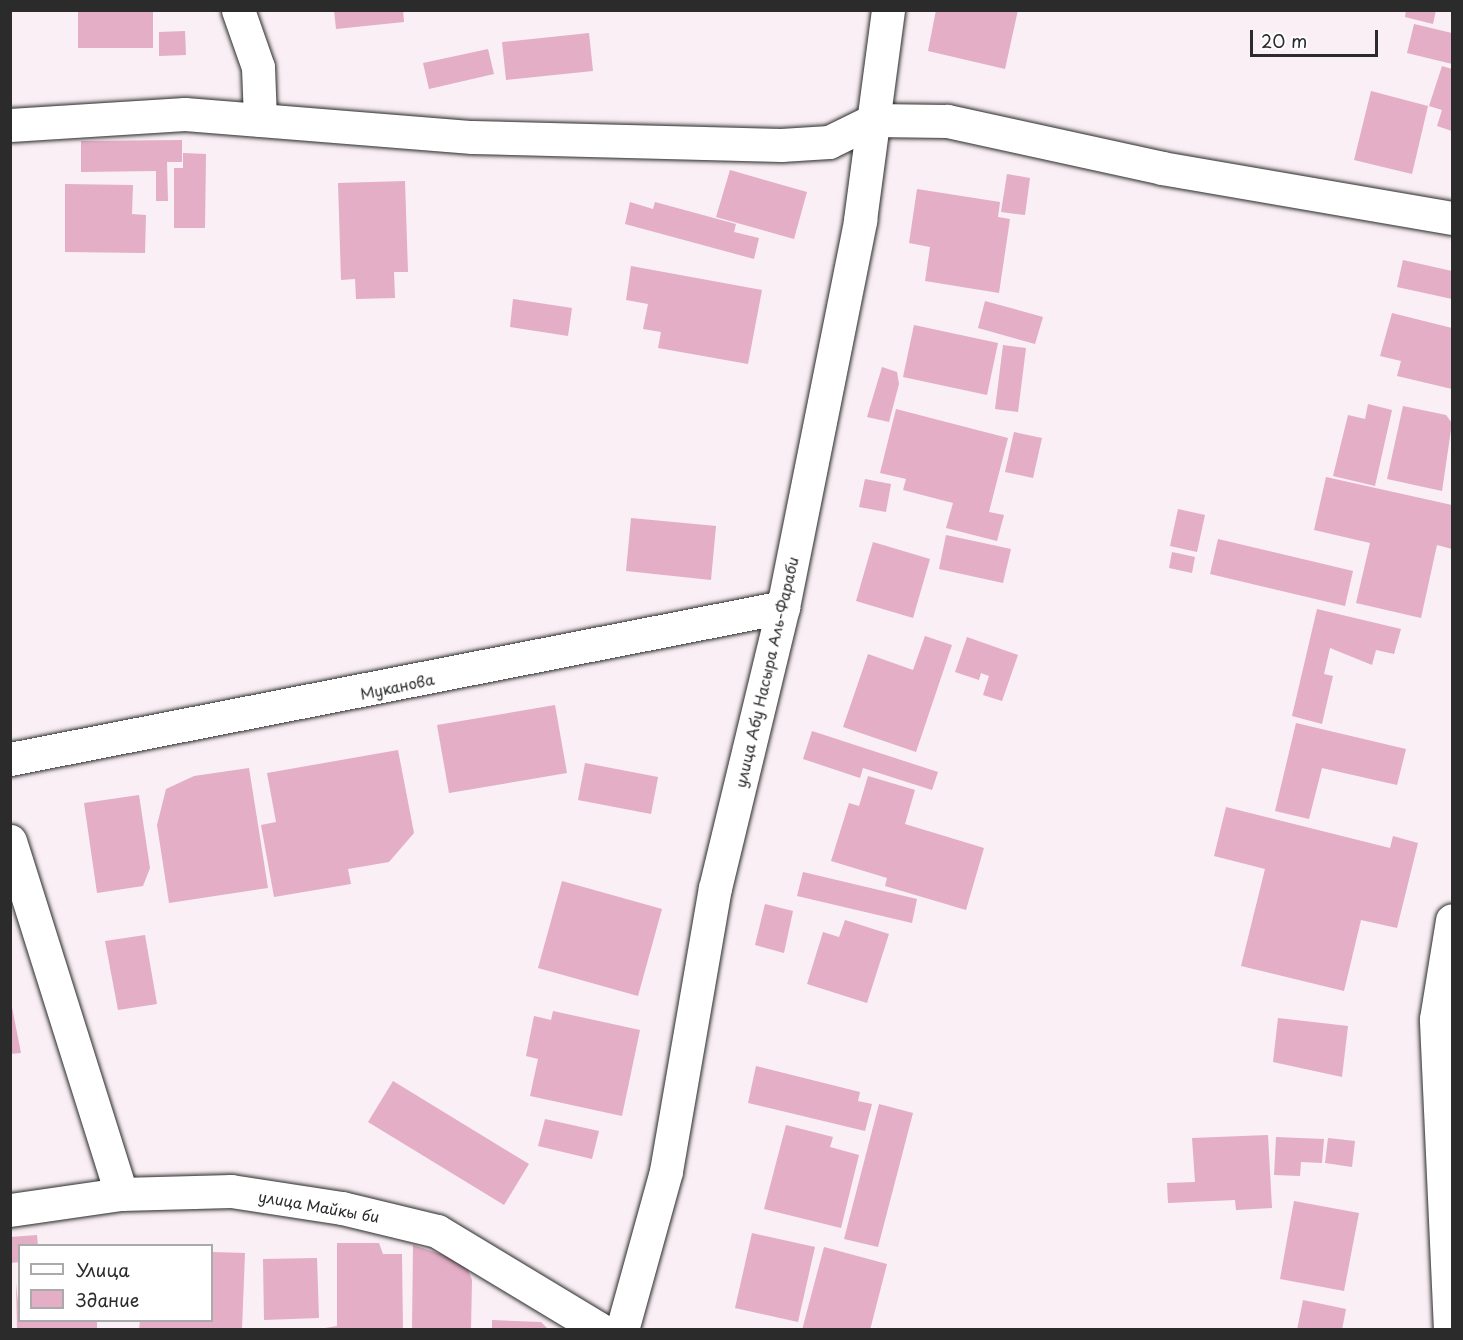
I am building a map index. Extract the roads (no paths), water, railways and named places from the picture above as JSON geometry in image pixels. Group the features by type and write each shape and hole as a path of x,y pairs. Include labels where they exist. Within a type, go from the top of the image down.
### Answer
{"street":[{"path":"238,10 258,67 260,120"},
{"name":"улица Абу Насыра Аль-Фараби","path":"622,1329 666,1171 716,888 783,607 861,220 888,10"},
{"path":"10,125 186,114 472,137 781,145 829,142 874,120 947,121 1162,168 1452,218"},
{"name":"Муканова","path":"10,759 783,607"},
{"path":"10,841 120,1194"},
{"path":"1450,1329 1436,1019 1452,920"},
{"name":"улица Майкы би","path":"10,1210 120,1194 231,1191 342,1208 437,1231 601,1329"}]}
